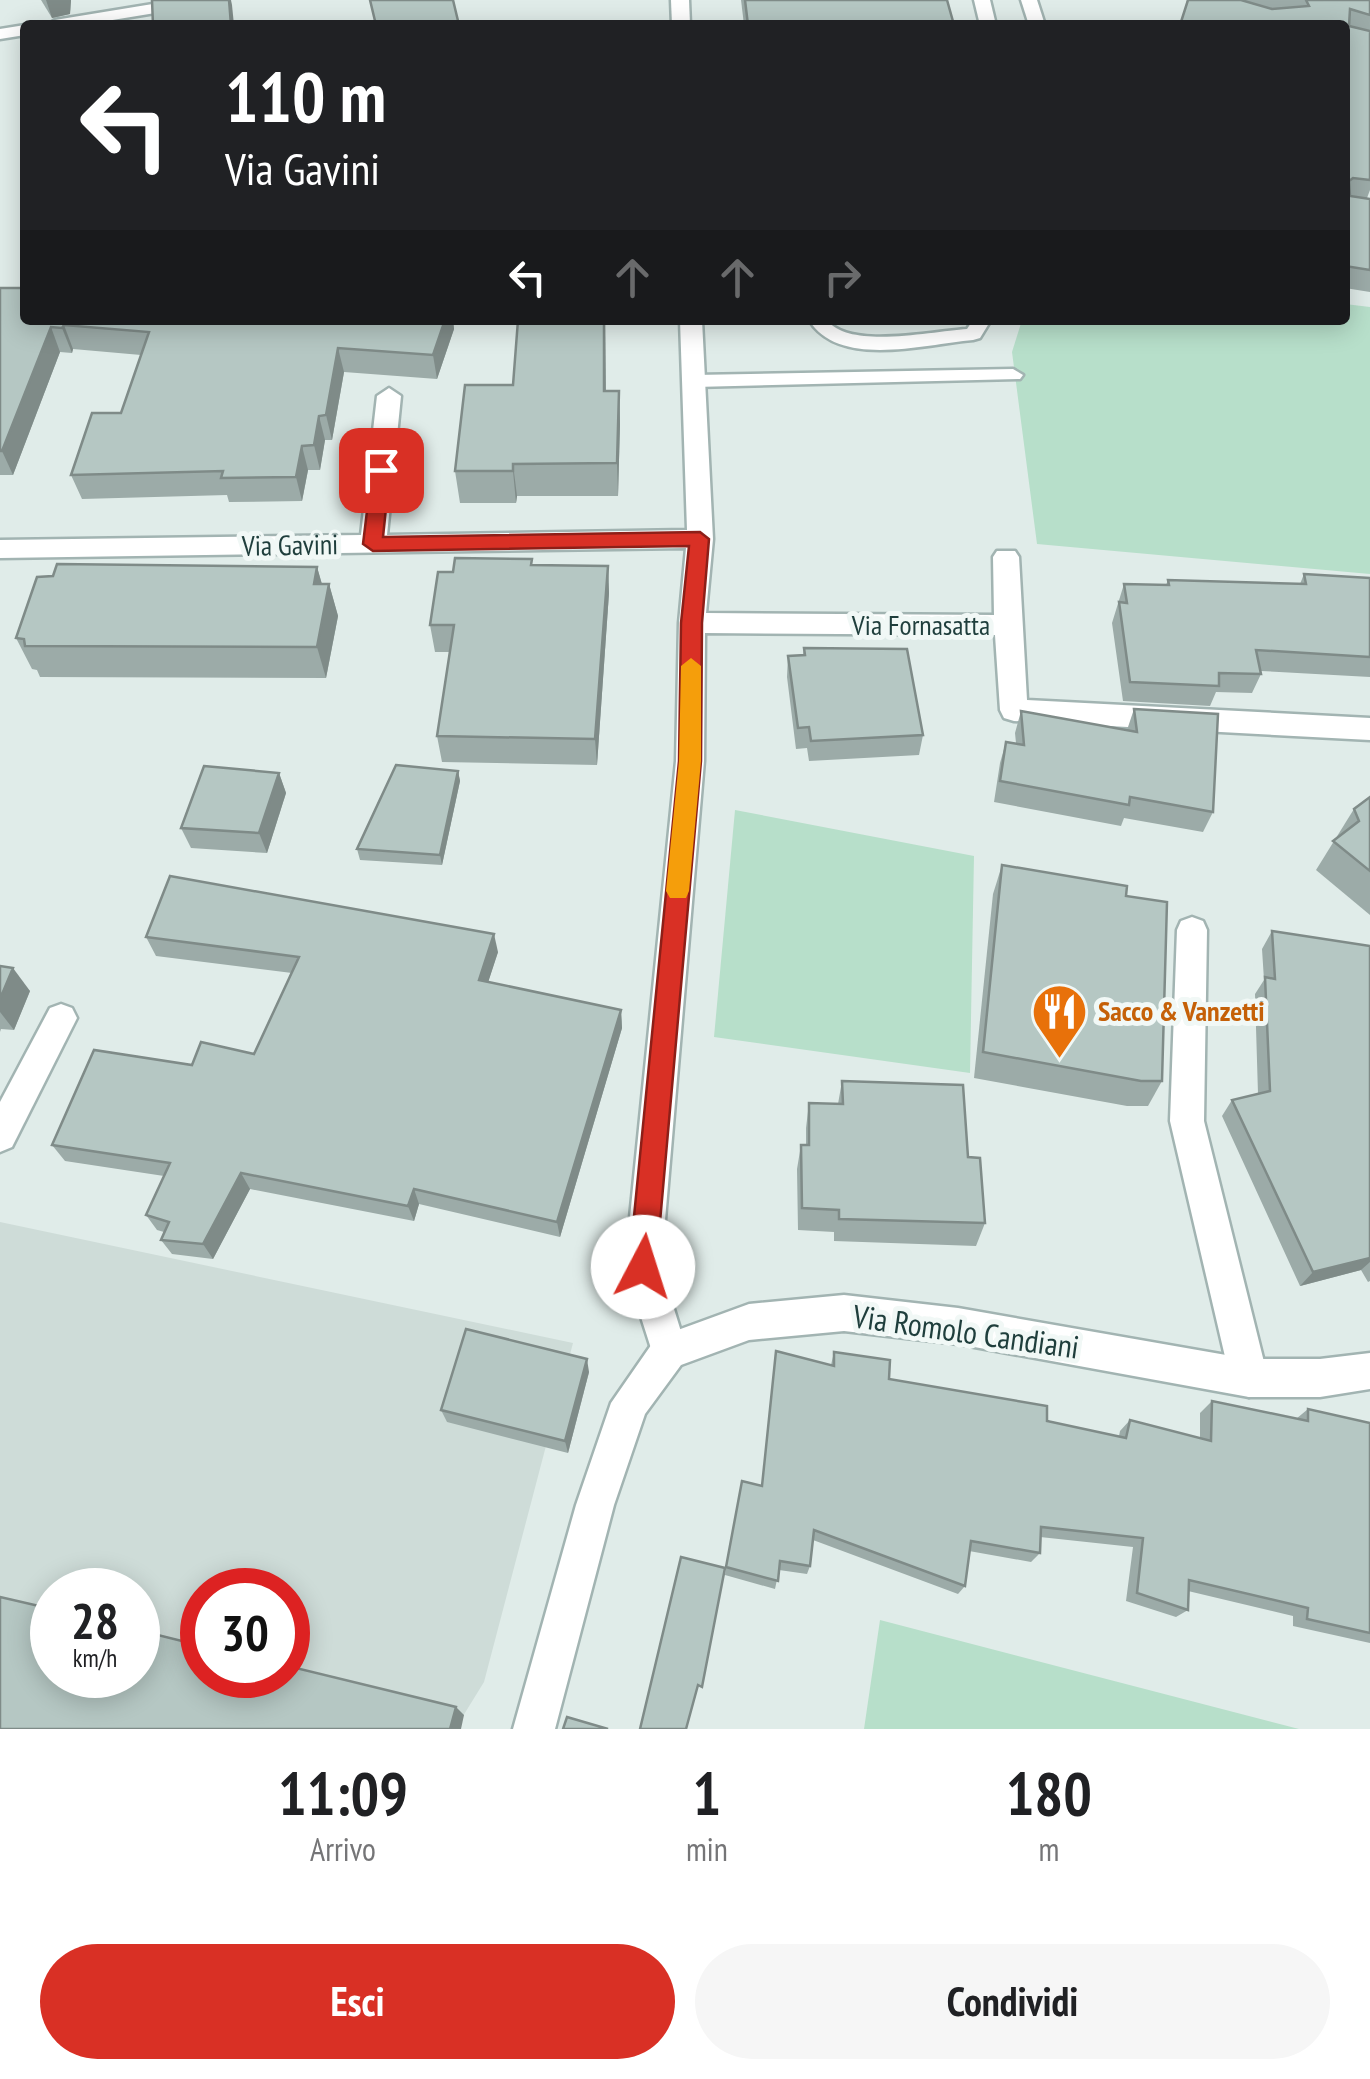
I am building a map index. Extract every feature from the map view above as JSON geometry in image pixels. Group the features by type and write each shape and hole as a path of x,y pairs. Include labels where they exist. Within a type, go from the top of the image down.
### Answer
{"street":[{"path":"534,1729 595,1505 630,1404 669,1350 643,1267 690,761 692,623 700,539 692,325"},
{"path":"373,544 389,396"},
{"name":"Via Gavini","path":"0,549 700,539"},
{"path":"1006,557 1008,625"},
{"name":"Via Fornasatta","path":"692,623 1008,625 1014,710 1370,728"},
{"path":"1192,930 1187,1121 1249,1378"},
{"path":"0,1136 61,1018"},
{"name":"Via Romolo Candiani","path":"669,1350 749,1322 844,1313 958,1326 1249,1378 1320,1378 1370,1370"}],"lane":[{"path":"85,20 204,0"},
{"path":"821,325 837,338 925,328 974,334 979,325"},
{"path":"695,381 1013,375"}],"shaded area":[{"path":"0,1222 573,1343 484,1682 455,1729 0,1729"}],"green space":[{"path":"1350,305 1370,307 1370,574 1037,544 1012,352 1020,325 1350,325"},
{"path":"735,810 974,856 970,1073 714,1037"},
{"path":"880,1620 1299,1729 864,1729"}],"building":[{"path":"152,0 229,0 231,20 153,20"},
{"path":"370,0 453,0 458,20 375,20"},
{"path":"745,0 947,0 953,20 747,20"},
{"path":"1188,0 1241,0 1272,9 1309,6 1306,0 1370,0 1370,15 1350,9 1349,20 1182,20"},
{"path":"1350,26 1370,31 1370,180 1350,180"},
{"path":"1350,196 1370,199 1370,270 1350,267"},
{"path":"0,288 20,288 20,325 64,325 51,327 0,451"},
{"path":"64,325 443,325 433,355 338,348 326,415 319,416 314,445 302,446 296,477 221,478 223,471 71,475 92,413 121,413 149,332"},
{"path":"518,325 604,325 604,391 619,391 617,463 513,464 513,471 455,471 465,385 513,385"},
{"path":"455,558 532,559 531,565 608,566 595,739 437,736 454,625 430,625 438,572 453,572"},
{"path":"57,564 317,567 314,584 329,584 317,647 25,646 24,639 16,638 37,577 53,576"},
{"path":"1304,574 1370,578 1370,657 1256,650 1261,674 1219,673 1219,686 1130,682 1119,602 1127,603 1124,584 1169,585 1168,580 1306,584"},
{"path":"804,648 907,649 923,735 811,741 809,727 798,728 788,656 805,655"},
{"path":"1134,709 1218,714 1213,812 1130,797 1129,805 1000,781 1006,742 1024,745 1021,711 1137,732"},
{"path":"396,765 458,771 440,855 357,849"},
{"path":"204,766 279,773 259,833 181,828"},
{"path":"1370,797 1370,871 1333,841 1359,821 1354,809"},
{"path":"1002,865 1127,886 1126,896 1167,902 1162,1081 1141,1081 983,1052"},
{"path":"170,876 494,934 479,980 621,1010 557,1222 414,1189 408,1206 241,1173 203,1244 161,1240 169,1222 146,1215 170,1163 52,1145 94,1050 192,1065 201,1042 254,1054 299,957 146,937"},
{"path":"1272,931 1370,946 1370,1258 1313,1272 1232,1100 1270,1091 1265,977 1275,979"},
{"path":"0,966 13,968 0,999"},
{"path":"842,1081 963,1085 968,1157 980,1158 985,1223 839,1219 839,1210 802,1208 801,1145 809,1145 809,1103 843,1104"},
{"path":"466,1329 587,1359 565,1441 441,1410"},
{"path":"776,1351 834,1366 834,1352 890,1360 889,1379 1047,1406 1047,1421 1126,1438 1130,1420 1211,1441 1212,1401 1308,1421 1308,1409 1370,1423 1370,1633 1307,1619 1308,1608 1189,1580 1188,1610 1137,1593 1143,1538 1041,1527 1040,1553 971,1541 965,1586 814,1530 810,1566 780,1561 778,1581 726,1567 742,1481 762,1486"},
{"path":"681,1557 725,1568 702,1687 698,1685 686,1729 640,1729"},
{"path":"0,1597 30,1604 30,1698 160,1698 160,1636 180,1640 180,1698 310,1698 310,1671 456,1707 450,1729 0,1729"},
{"path":"567,1717 608,1729 563,1729"}],"slow traffic":[{"path":"678,891 690,761 691,666"}],"place":[{"name":"Sacco & Vanzetti","path":"1059,1060"}],"route":[{"path":"381,470 373,544 700,539 692,623 690,761 643,1267"}]}
